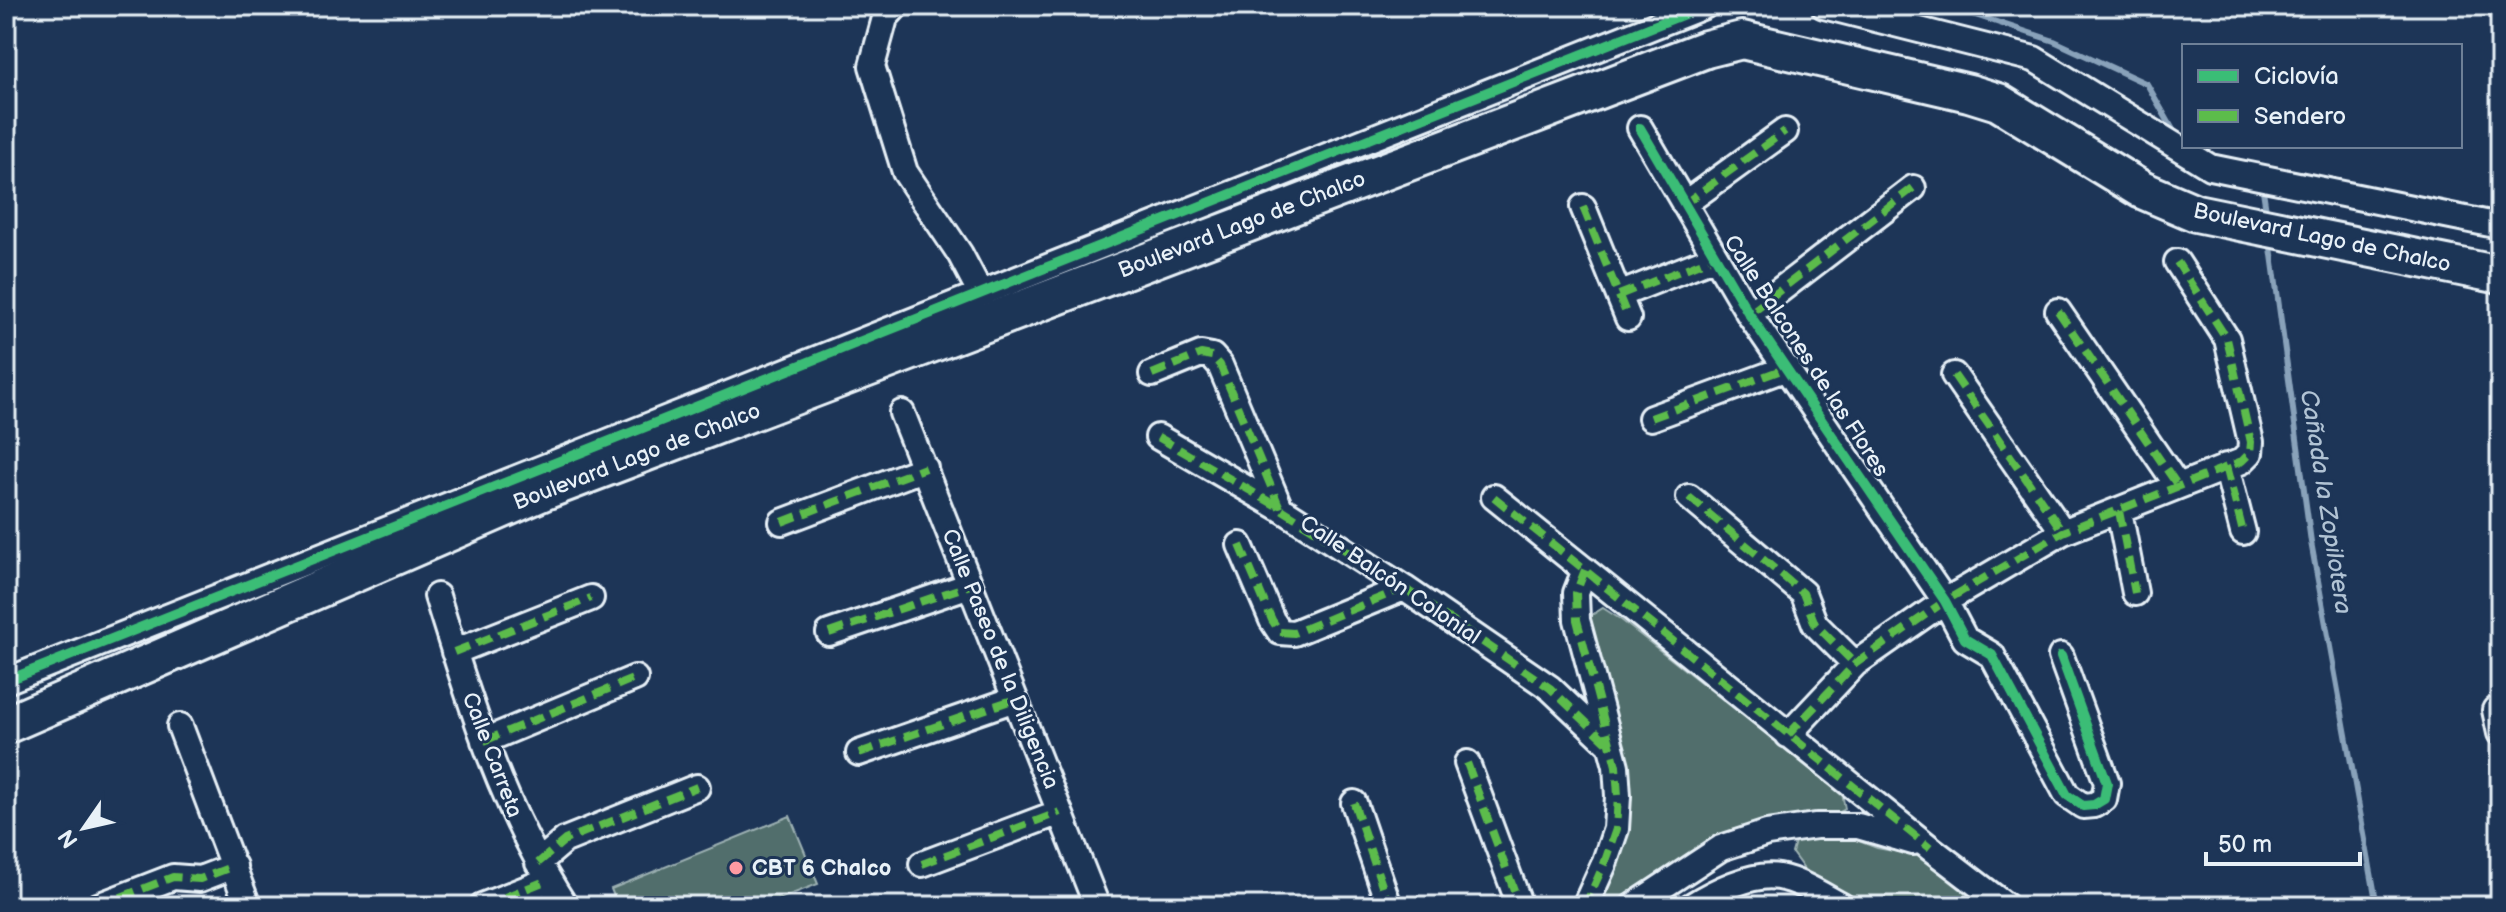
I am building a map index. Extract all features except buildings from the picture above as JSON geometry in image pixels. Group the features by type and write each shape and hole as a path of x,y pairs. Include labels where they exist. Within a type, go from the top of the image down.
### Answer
{"main road":[{"name":"Boulevard Lago de Chalco","path":"6,725 547,490 1706,49 1742,40 1998,102 2142,190 2196,213 2500,275"}],"street":[{"path":"896,6 885,18 872,66 905,172 960,254 980,292"},
{"path":"6,681 1704,6"},
{"path":"1824,6 2034,59 2210,167 2500,226"},
{"name":"Calle Balcones de las Flores","path":"1640,128 1749,314 1945,601 1965,639 1992,655 2067,795 2083,806 2094,805 2104,799 2107,783 2061,656"},
{"path":"1684,204 1785,131"},
{"path":"1749,314 1913,188"},
{"path":"1583,207 1624,307 1715,257"},
{"path":"1788,735 1855,664 1945,601 2063,532 2242,461 2250,453 2251,442 2227,339 2177,262"},
{"path":"2058,311 2178,486"},
{"path":"1152,374 1201,354 1212,356 1220,365 1280,508"},
{"path":"1651,418 1787,368"},
{"path":"1954,375 2063,532"},
{"name":"Calle Paseo de la Diligencia","path":"902,413 1097,906"},
{"name":"Calle Balcón Colonial","path":"1158,437 1280,508 1404,588 1550,688 1608,743"},
{"path":"2226,466 2243,532"},
{"path":"782,522 925,468"},
{"path":"1494,497 1788,735 2006,906"},
{"path":"1689,497 1803,593 1815,624 1855,664"},
{"path":"2119,511 2135,593"},
{"path":"1240,545 1280,632 1294,633 1404,588"},
{"path":"1585,570 1576,593 1577,620 1616,766 1618,796 1616,829 1590,904"},
{"path":"829,633 970,585"},
{"name":"Calle Carreta","path":"437,596 506,801 565,906"},
{"path":"454,652 591,598"},
{"path":"484,741 635,678"},
{"path":"859,753 1015,699"},
{"path":"180,726 248,906"},
{"path":"1467,763 1520,906"},
{"path":"482,906 543,871 565,840 697,787"},
{"path":"1354,803 1389,906"},
{"path":"922,864 1060,812"},
{"path":"1633,906 1721,848 1767,833 1816,826 1858,826 1930,848"},
{"path":"1767,833 1777,876"},
{"path":"98,906 173,877 200,879 234,866"},
{"path":"1691,906 1718,889 1777,876 1798,883 1842,906"}],"green space":[{"path":"1603,608 1842,793 1845,809 1831,817 1785,821 1625,906 1613,906 1605,896 1625,839 1629,783 1587,618"},
{"name":"CBT 6 Chalco","path":"790,816 818,884 761,906 618,906 611,889"},
{"path":"1851,838 1877,848 1920,856 1983,906 1867,906 1809,876 1792,853 1796,839"}],"waterway":[{"name":"Cañada la Zopilotera","path":"1948,6 2054,41 2147,84 2176,135"},
{"name":"Cañada la Zopilotera","path":"2262,184 2267,217"},
{"name":"Cañada la Zopilotera","path":"2270,240 2311,542 2377,906"}],"marked path":[{"path":"1684,204 1785,131"},
{"path":"1749,314 1913,188"},
{"path":"1583,207 1628,318"},
{"path":"1619,295 1715,257"},
{"path":"1788,735 1855,664 1945,601 2063,532 2242,461 2250,453 2251,442 2227,339 2177,262"},
{"path":"2058,311 2178,486"},
{"path":"1152,374 1201,354 1212,356 1220,365 1280,508"},
{"path":"1651,418 1787,368"},
{"path":"1954,375 2063,532"},
{"path":"1158,437 1280,508 1404,588 1550,688 1608,743"},
{"path":"2226,466 2243,532"},
{"path":"782,522 925,468"},
{"path":"1494,497 1930,848"},
{"path":"1689,497 1803,593 1815,624 1855,664"},
{"path":"2119,511 2135,593"},
{"path":"1240,545 1280,632 1294,633 1404,588"},
{"path":"1585,570 1576,593 1577,620 1616,766 1618,796 1616,829 1585,906"},
{"path":"829,633 970,585"},
{"path":"454,652 591,598"},
{"path":"484,741 635,678"},
{"path":"859,753 1015,699"},
{"path":"2495,710 2500,733"},
{"path":"1467,763 1520,906"},
{"path":"538,863 565,840 697,787"},
{"path":"1354,803 1389,906"},
{"path":"922,864 1060,812"},
{"path":"98,906 173,877 200,879 234,866"},
{"path":"482,906 548,880"}],"cycle path":[{"path":"6,681 1704,6"},
{"path":"1640,128 1749,314 1945,601 1965,639 1992,655 2067,795 2083,806 2094,805 2104,799 2107,783 2061,656"}],"place":[{"name":"CBT 6 Chalco","path":"736,868"}]}
